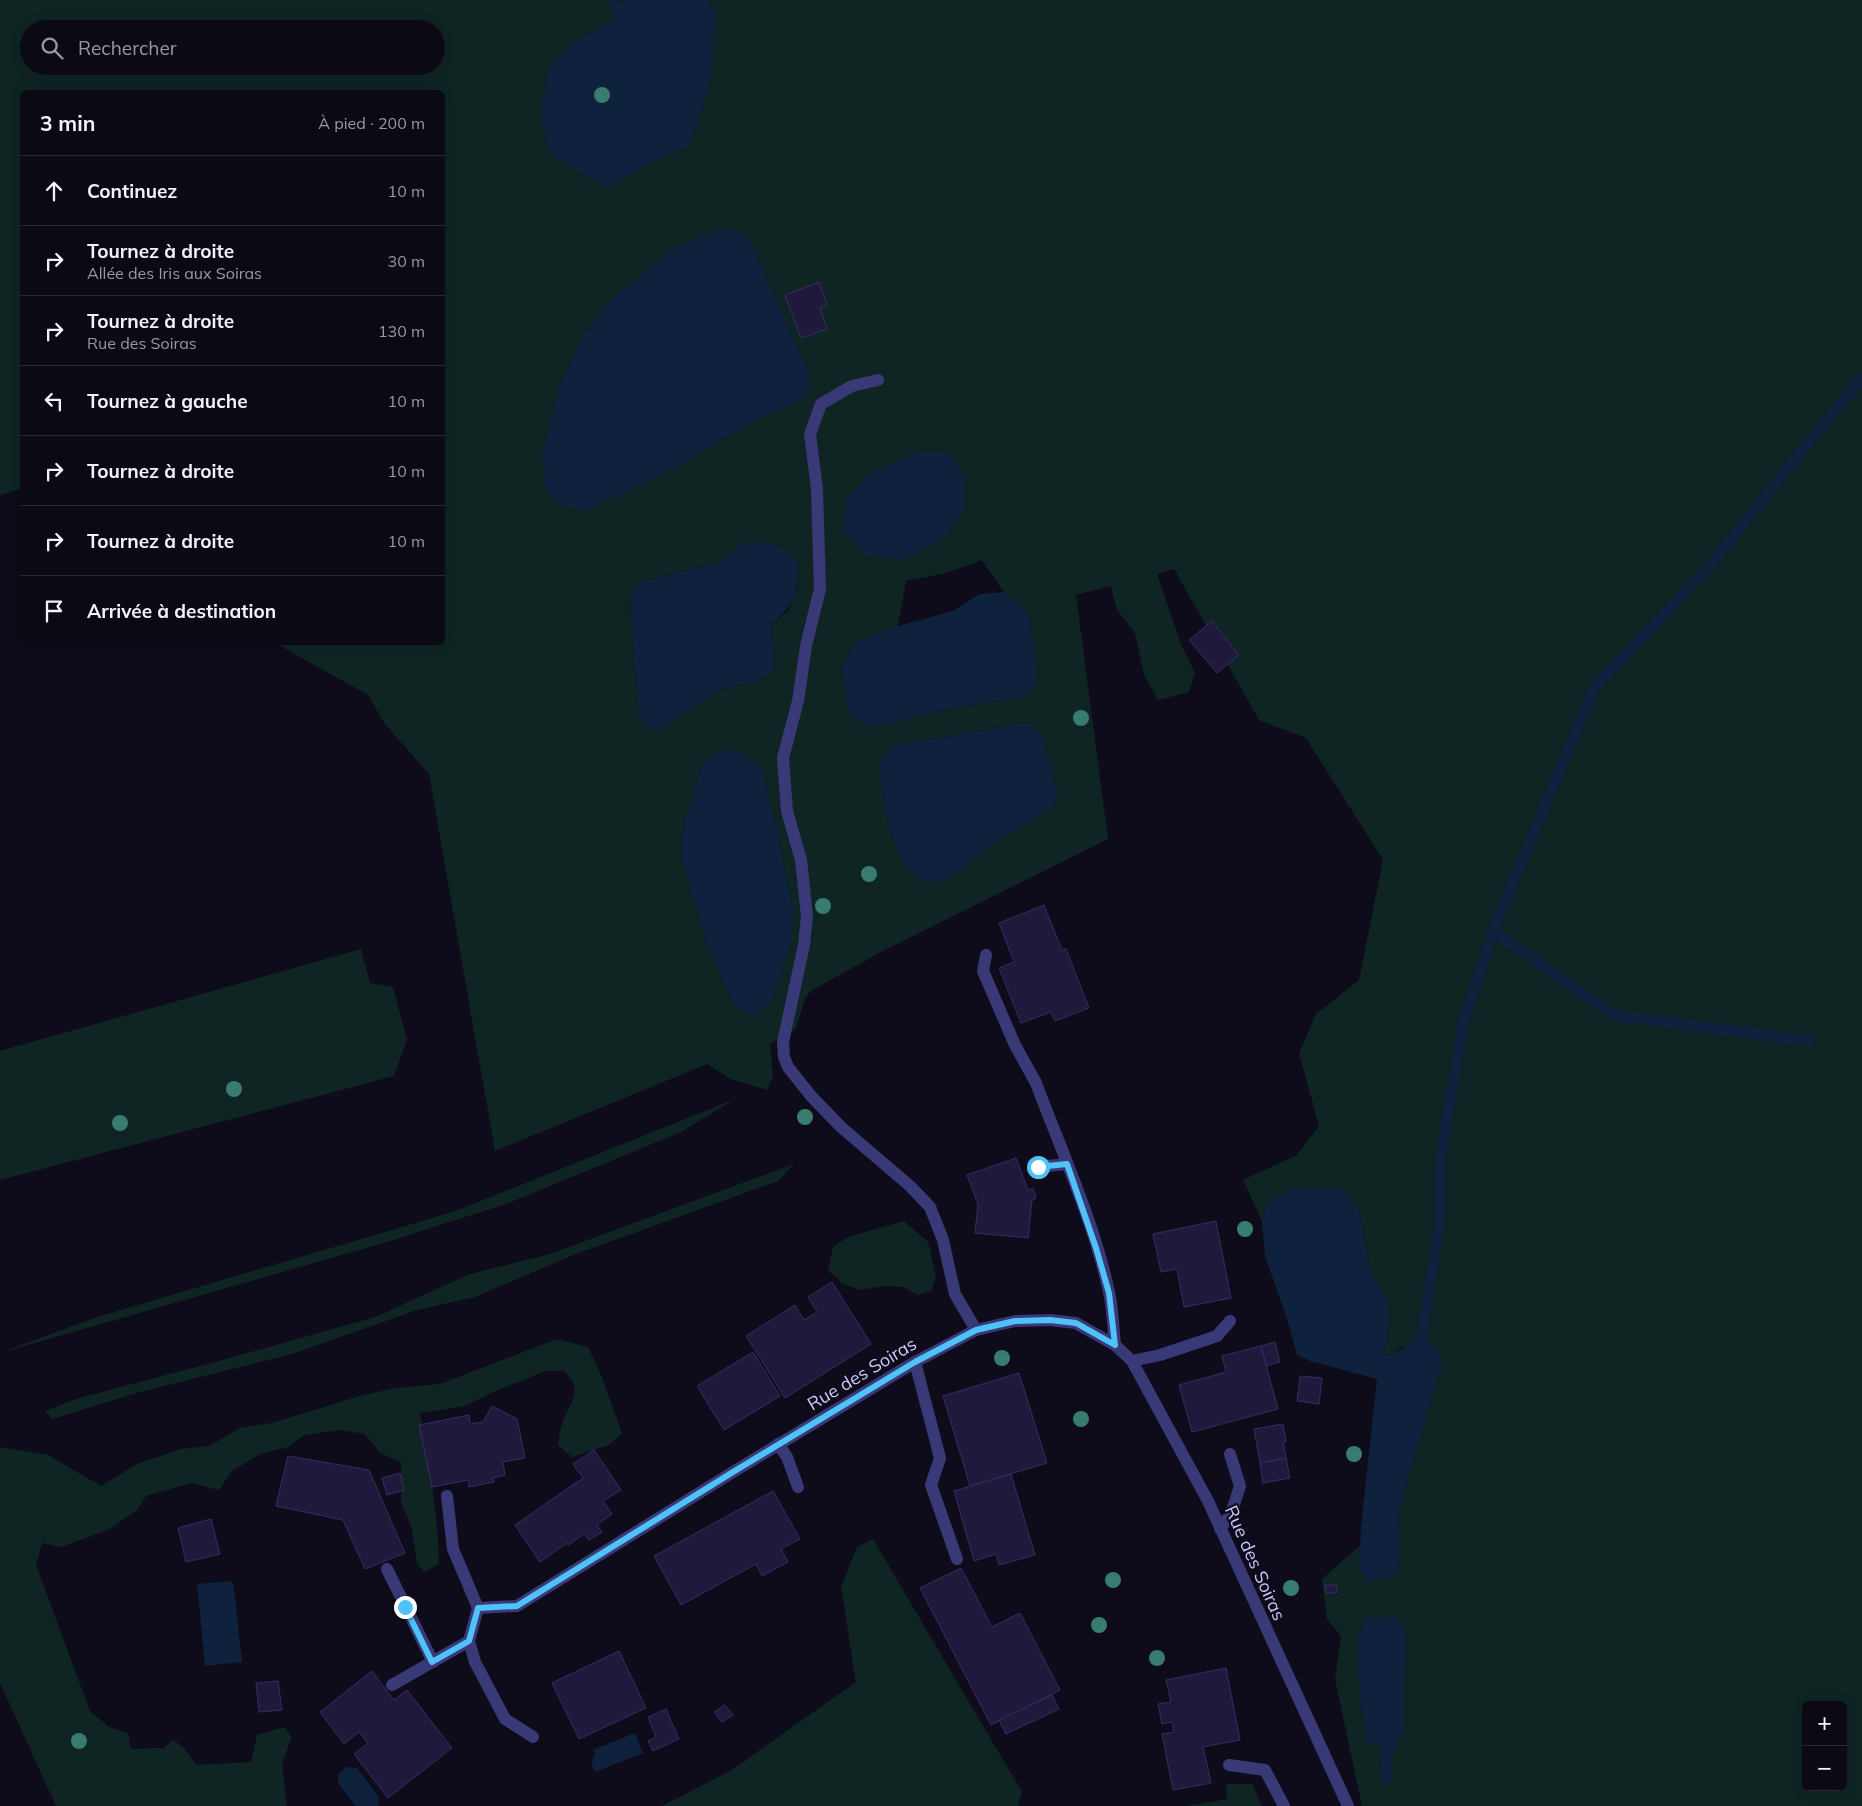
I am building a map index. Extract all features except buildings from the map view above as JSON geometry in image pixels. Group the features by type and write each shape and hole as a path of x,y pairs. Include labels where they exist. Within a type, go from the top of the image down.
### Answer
{"street":[{"path":"878,380 852,386 821,404 810,434 817,489 820,589 806,646 798,701 783,758 787,811 801,860 807,916 804,945 783,1042 784,1057 788,1067 811,1096 840,1127 910,1186 930,1207 942,1240 955,1294 976,1330"},
{"path":"986,955 983,971 1015,1045 1036,1083 1096,1248 1109,1293 1115,1345"},
{"path":"1038,1167 1067,1164"},
{"name":"Rue des Soiras","path":"478,1608 517,1606 778,1444 915,1362 976,1330 1015,1321 1050,1320 1076,1323 1115,1345 1132,1361 1208,1501 1348,1806"},
{"path":"1132,1361 1160,1355 1217,1336 1230,1321"},
{"path":"915,1362 940,1458 931,1485 957,1559"},
{"path":"778,1444 787,1457 798,1487"},
{"path":"1220,1528 1231,1514 1240,1486 1230,1454"},
{"path":"447,1496 453,1549 478,1608 469,1641 476,1662 505,1718 533,1737"},
{"path":"387,1569 432,1662"},
{"path":"392,1684 469,1641"},
{"path":"1229,1765 1265,1770 1284,1806"}],"green space":[{"path":"0,0 624,0 617,18 581,37 606,188 645,166 716,12 708,0 1862,0 1862,1806 1362,1806 1335,1679 1341,1636 1327,1619 1322,1579 1357,1548 1374,1537 1404,1345 1391,1355 1383,1356 1389,1327 1389,1303 1371,1272 1359,1211 1341,1189 1303,1187 1291,1189 1267,1203 1262,1221 1243,1180 1297,1155 1319,1126 1299,1053 1316,1014 1359,980 1383,860 1306,738 1259,720 1174,569 1157,574 1181,644 1195,673 1189,692 1158,700 1144,675 1135,633 1117,610 1111,586 1076,595 1108,839 877,954 811,991 805,998 796,1029 770,1044 773,1076 767,1090 731,1079 707,1064 495,1151 429,774 384,723 368,695 280,645 445,645 445,90 20,90 20,489 0,495","holes":["679,245 802,399 747,425 669,471 585,510 582,337 614,297","916,453 845,499 872,472","742,543 798,588 788,611 771,625 775,651 753,682 720,690 661,729 639,714 634,665 631,595 639,582 719,562","982,560 1004,592 1028,613 1017,699 982,703 920,716 855,643 898,626 906,581 946,573","1028,722 1053,807 997,841 903,864 889,830 880,776 897,745","701,767 777,831 793,911 791,945 682,833"]},
{"path":"361,949 370,983 393,987 407,1040 394,1076 0,1180 0,1051"},
{"path":"735,1099 681,1132 506,1204 387,1242 0,1353 94,1318 456,1211"},
{"path":"794,1164 778,1181 576,1254 475,1297 417,1310 292,1354 140,1392 52,1419 45,1411 79,1398 375,1317 470,1274 550,1254"},
{"path":"904,1221 928,1242 936,1277 931,1291 918,1295 903,1287 884,1286 860,1290 842,1283 828,1270 833,1247 848,1237"},
{"path":"557,1339 588,1347 601,1375 622,1433 609,1445 572,1457 558,1445 562,1424 575,1391 574,1385 564,1371 545,1371 465,1406 420,1413 435,1507 439,1564 424,1572 417,1564 412,1528 401,1503 401,1462 380,1453 365,1434 341,1430 304,1435 288,1447 260,1454 232,1471 219,1490 191,1483 146,1496 137,1510 110,1529 61,1547 42,1543 36,1565 90,1711 109,1727 128,1733 131,1749 164,1748 173,1739 186,1750 196,1765 251,1762 257,1735 284,1727 292,1737 282,1763 287,1806 56,1806 0,1683 0,1447 48,1455 101,1486 137,1464 181,1449 209,1446 240,1428 272,1423 360,1396 396,1388 440,1384"},
{"path":"873,1539 1022,1792 1018,1806 662,1806 730,1771 856,1682 841,1587 857,1547"},
{"path":"1226,1784 1252,1784 1262,1806 1186,1806 1227,1799"}],"water":[{"path":"624,0 708,0 716,12 710,84 690,145 645,166 606,188 549,152 540,113 549,68 581,37 617,18"},
{"path":"723,229 747,234 808,371 810,383 802,399 747,425 669,471 585,511 557,503 546,490 542,455 560,384 582,337 614,297 679,245"},
{"path":"916,453 949,453 964,477 965,509 943,539 903,560 867,556 844,533 845,499 872,472"},
{"path":"742,543 774,543 798,561 794,597 791,604 771,625 775,651 773,671 753,682 720,690 661,729 646,728 639,714 634,665 631,595 639,582 719,562"},
{"path":"1004,592 1028,613 1037,666 1036,688 1017,699 982,703 873,728 850,716 841,668 855,643 898,626 953,611 980,594"},
{"path":"1028,722 1042,734 1058,794 1053,807 997,841 945,881 921,881 903,864 889,830 880,776 881,758 897,745"},
{"path":"719,751 740,751 761,767 777,831 793,911 791,945 771,1002 755,1015 735,1008 706,941 682,860 682,833 701,767"},
{"path":"1303,1187 1341,1189 1359,1211 1371,1272 1389,1303 1389,1327 1383,1356 1397,1352 1421,1337 1435,1347 1443,1361 1398,1512 1400,1561 1394,1575 1368,1582 1359,1569 1361,1527 1377,1379 1310,1361 1297,1355 1288,1322 1265,1256 1262,1221 1267,1203 1291,1189"},
{"path":"232,1581 242,1662 205,1666 197,1584"},
{"path":"1368,1617 1397,1617 1406,1633 1404,1728 1393,1753 1367,1742 1361,1707 1356,1639"},
{"path":"635,1733 643,1753 595,1772 591,1762 595,1755 593,1750"},
{"path":"347,1767 357,1768 378,1796 379,1804 377,1806 356,1806 338,1783 339,1773"}],"waterway":[{"path":"613,0 624,26"},
{"path":"1419,1351 1440,1223 1440,1160 1463,1025 1493,931 1594,688 1709,567 1862,379"},
{"path":"1493,931 1613,1015 1809,1041"},
{"path":"1386,1778 1387,1741"}],"route":[{"path":"405,1607 432,1662 469,1641 478,1608 517,1606 915,1362 976,1330 1015,1321 1050,1320 1076,1323 1115,1345 1109,1293 1082,1203 1067,1164 1038,1167"}]}
